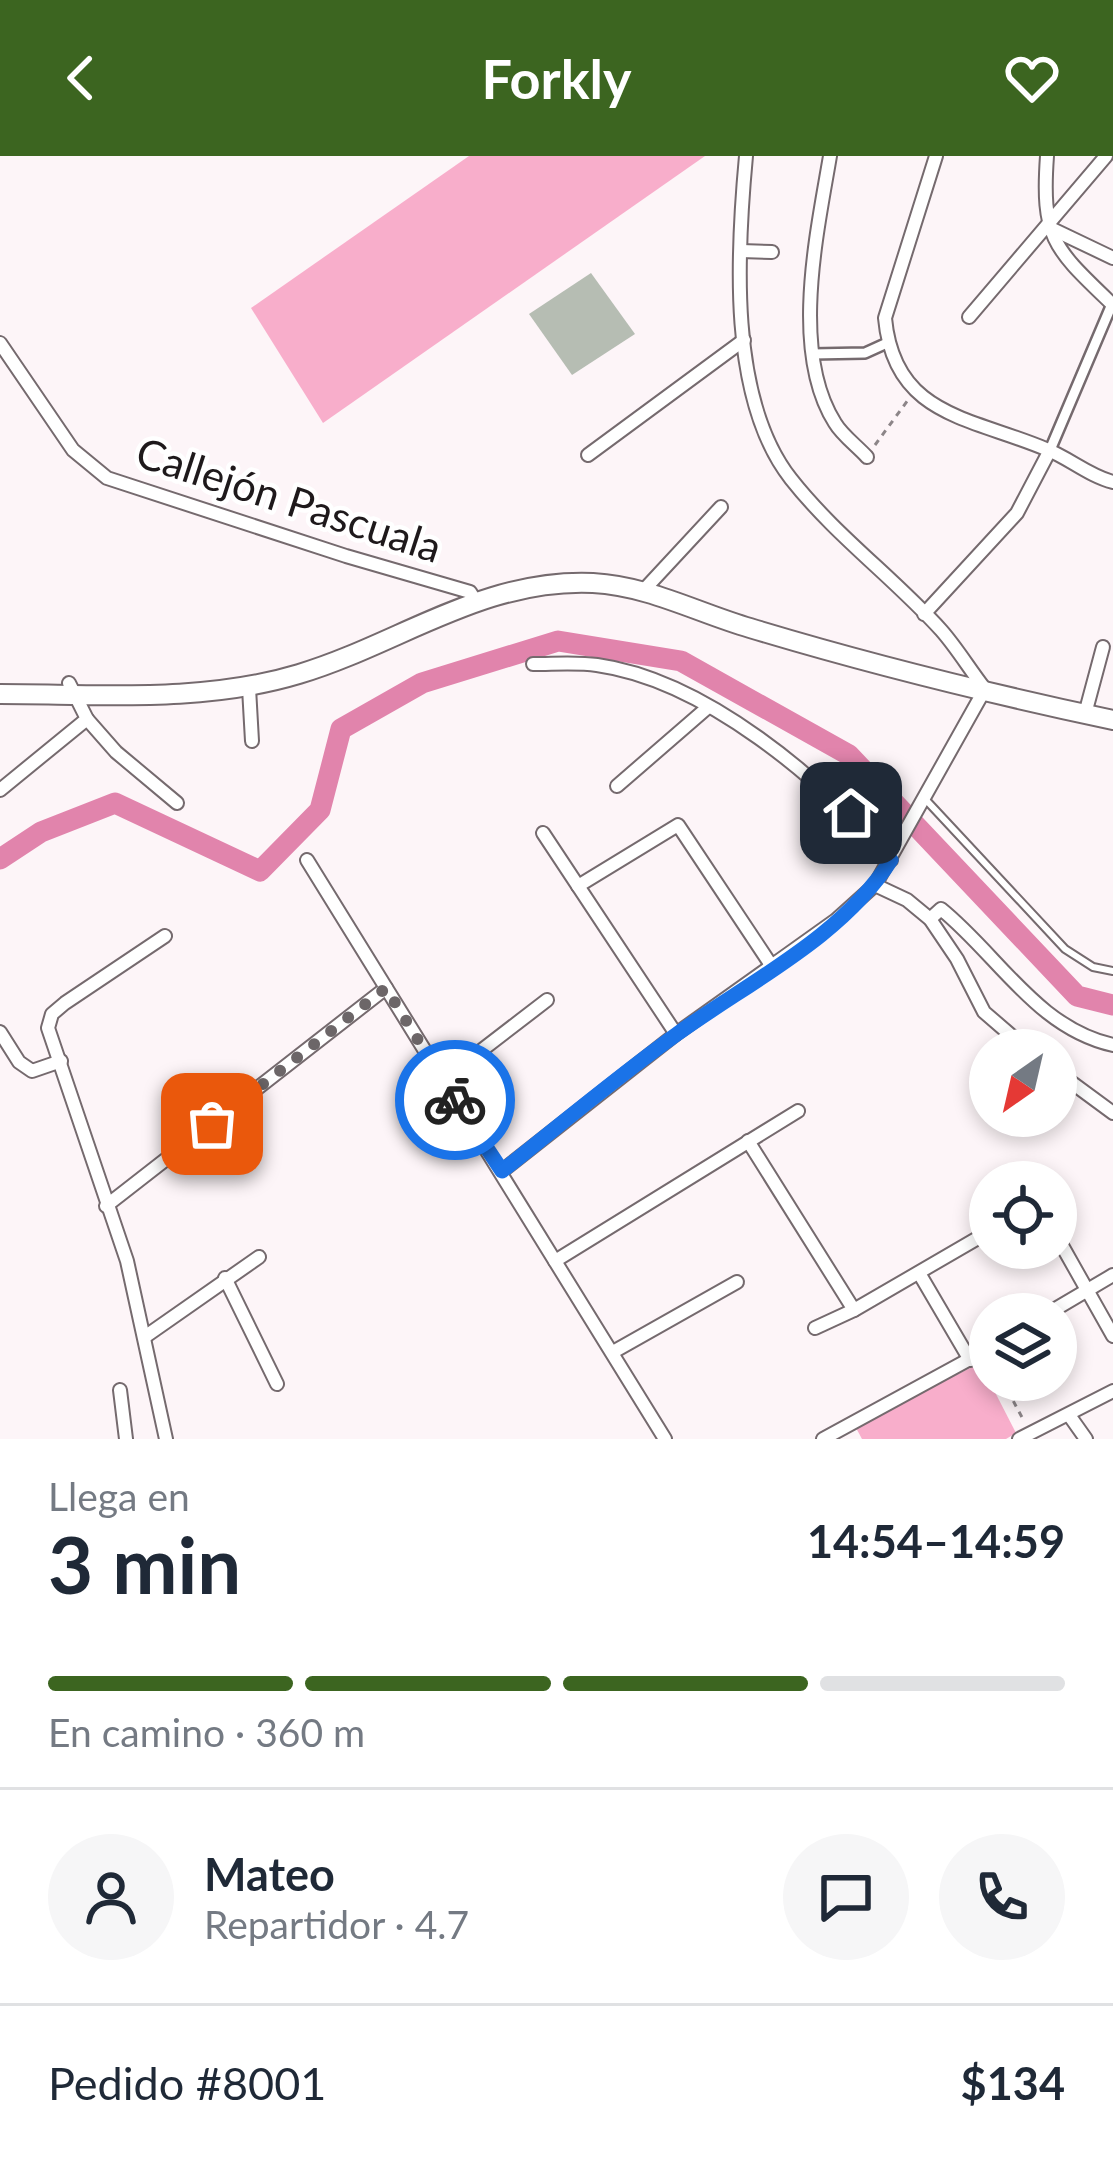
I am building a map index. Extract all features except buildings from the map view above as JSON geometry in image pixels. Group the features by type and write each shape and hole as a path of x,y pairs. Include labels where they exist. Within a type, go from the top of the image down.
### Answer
{"main road":[{"path":"0,694 248,679 298,666 473,596 595,579 646,587 878,656 918,674 1113,720"},
{"path":"0,685 197,693 248,688 328,664 473,596"}],"street":[{"path":"502,1171 676,1034 773,968 875,885 985,689 944,632 789,477 766,435 744,340 741,251 746,156"},
{"path":"830,156 814,247 812,354 835,423 867,457"},
{"path":"936,156 885,318 887,343 913,393 953,414 1050,450 1113,482"},
{"path":"924,614 1017,513 1050,450 1113,304 1060,254 1047,227 1047,156"},
{"path":"969,317 1106,156"},
{"path":"1047,227 1113,258"},
{"path":"741,251 772,252"},
{"path":"588,455 744,340"},
{"name":"Callejón Pascuala","path":"0,343 73,450 107,478 473,596"},
{"path":"812,354 865,353 887,343"},
{"path":"646,587 721,507"},
{"path":"1085,714 1103,647"},
{"path":"533,664 598,665 664,684 788,759 895,854"},
{"path":"248,688 252,741"},
{"path":"71,689 87,719 116,752 177,803"},
{"path":"617,786 707,708"},
{"path":"0,790 87,719"},
{"path":"578,886 678,825 773,968"},
{"path":"543,833 676,1034"},
{"path":"307,860 665,1439"},
{"path":"875,885 907,900 930,919 957,959 983,1012 1003,1029"},
{"path":"930,919 941,909 1063,1026 1113,1046"},
{"path":"165,936 52,1014 48,1028 127,1261 166,1439"},
{"path":"106,1206 386,988"},
{"path":"442,1080 547,1000"},
{"path":"0,1032 9,1049 32,1071 61,1061"},
{"path":"1077,1086 1113,1113"},
{"path":"555,1261 798,1111"},
{"path":"748,1141 854,1310"},
{"path":"815,1328 969,1243"},
{"path":"146,1336 259,1257"},
{"path":"1076,1269 1113,1336"},
{"path":"919,1273 969,1358"},
{"path":"1077,1296 1113,1275"},
{"path":"225,1278 277,1384"},
{"path":"614,1352 737,1282"},
{"path":"824,1439 969,1361"},
{"path":"120,1390 123,1438"},
{"path":"1025,1436 1113,1391"},
{"path":"1069,1414 1086,1439"}],"lane":[{"path":"926,800 1065,949 1093,967 1113,971"}],"path":[{"path":"867,457 913,393"},
{"path":"1011,1401 1025,1436"}],"shaded area":[{"path":"469,156 705,156 323,423 251,308"},
{"path":"969,1369 969,1401 1000,1401 1016,1433 1006,1439 862,1439 855,1426"}],"waterway":[{"path":"0,859 41,832 115,803 260,871 320,810 341,729 422,683 558,641 681,661 849,755 1077,996 1113,1005"}],"way so far":[{"path":"212,1124 386,988 455,1100"}],"route":[{"path":"455,1100 502,1171 676,1034 836,920 875,885 891,860 851,813"}]}
